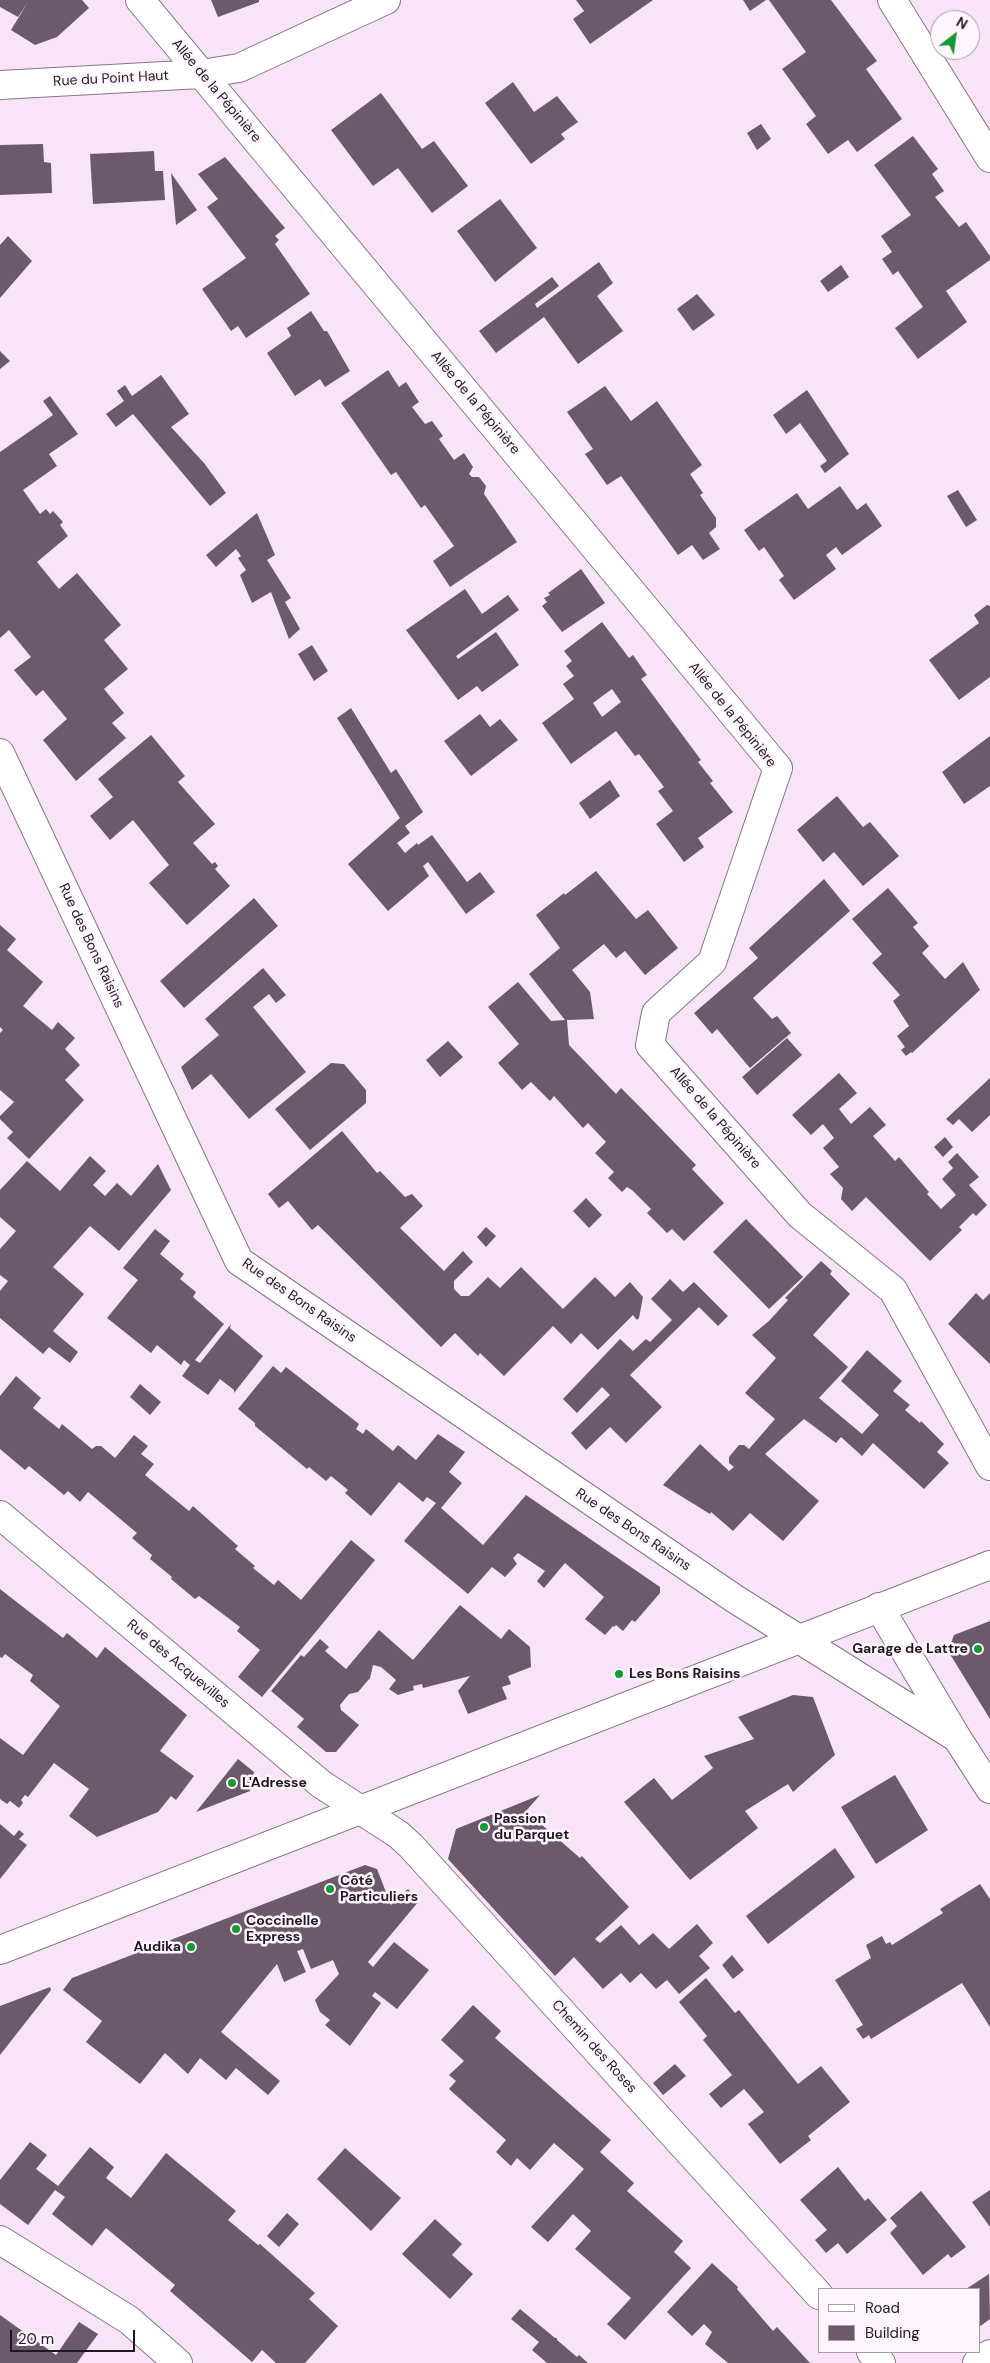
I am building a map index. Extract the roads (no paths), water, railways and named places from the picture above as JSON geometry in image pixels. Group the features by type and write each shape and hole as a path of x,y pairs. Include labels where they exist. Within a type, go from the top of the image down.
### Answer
{"street":[{"name":"Allée de la Pépinière","path":"140,0 778,768 712,962 656,1014 650,1045 800,1215 893,1290 990,1466"},
{"name":"Rue du Point Haut","path":"0,85 201,74 239,68 386,0"},
{"path":"892,0 990,158"},
{"name":"Rue des Bons Raisins","path":"0,754 239,1261 735,1599 957,1738"},
{"name":"Rue des Acquevilles","path":"0,1515 321,1784 360,1810"},
{"path":"0,1950 990,1565"},
{"path":"879,1607 957,1738 990,1789"},
{"name":"Chemin des Roses","path":"360,1810 399,1835 411,1846 818,2293"},
{"path":"0,2240 128,2320 178,2363"},
{"path":"872,2353 881,2363"},
{"path":"977,2363 990,2354"}],"place":[{"name":"Garage de Lattre","path":"978,1649"},
{"name":"Les Bons Raisins","path":"619,1674"},
{"name":"L'Adresse","path":"232,1783"},
{"name":"Passion du Parquet","path":"484,1827"},
{"name":"Côté Particuliers","path":"330,1889"},
{"name":"Coccinelle Express","path":"236,1929"},
{"name":"Audika","path":"191,1947"}]}
